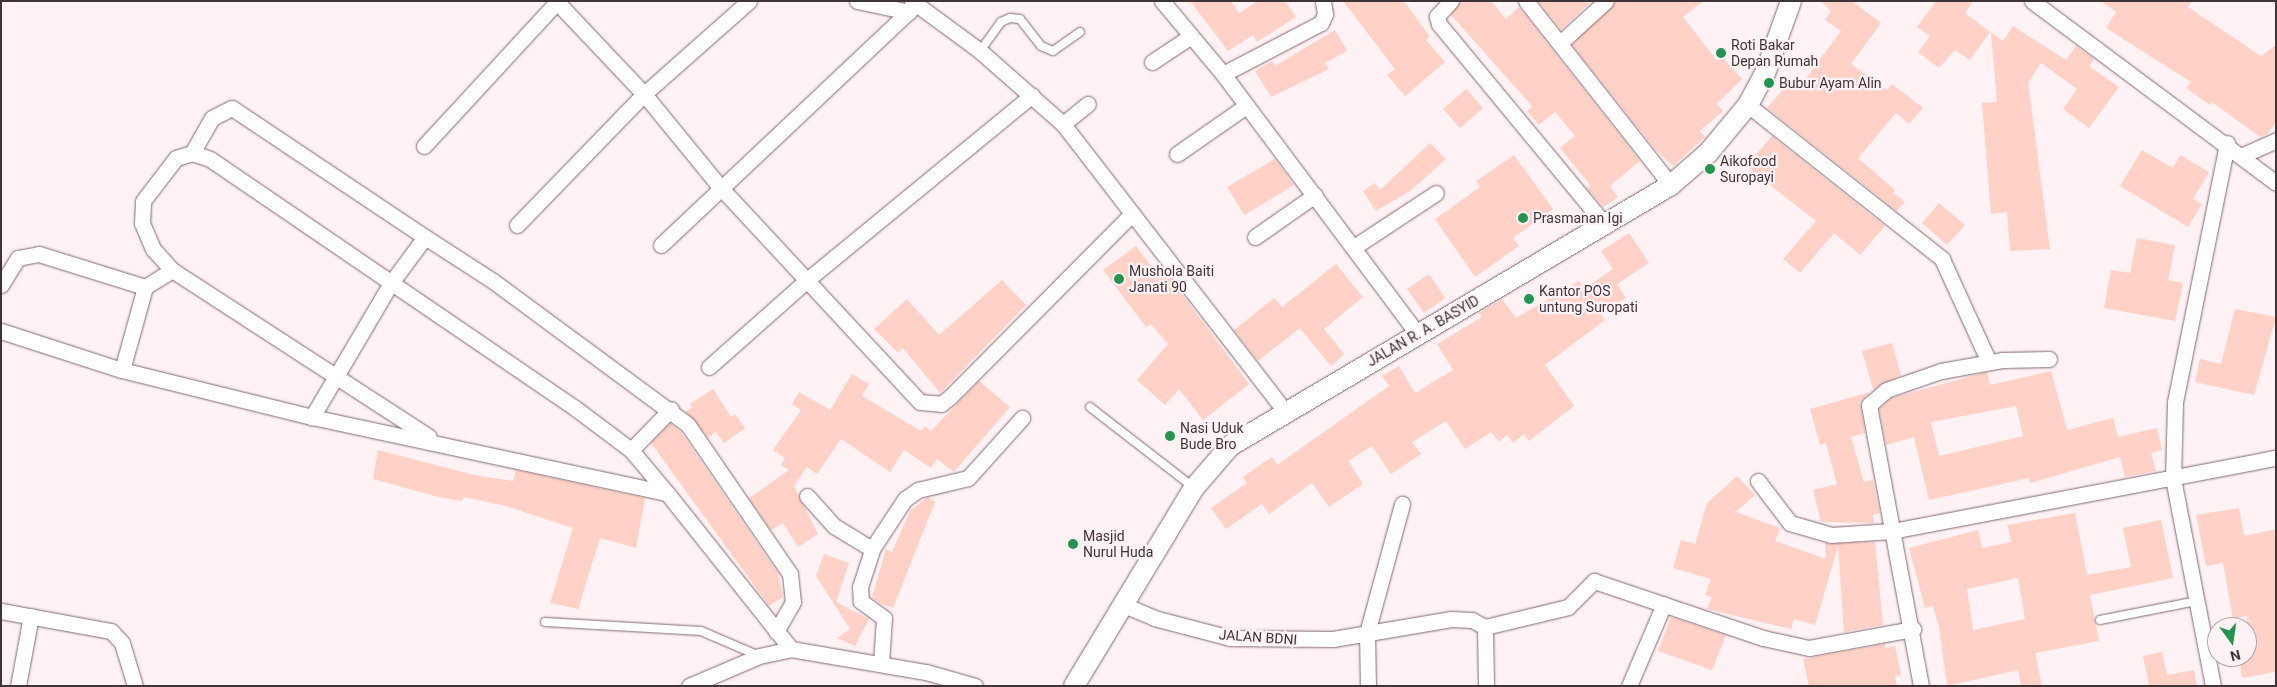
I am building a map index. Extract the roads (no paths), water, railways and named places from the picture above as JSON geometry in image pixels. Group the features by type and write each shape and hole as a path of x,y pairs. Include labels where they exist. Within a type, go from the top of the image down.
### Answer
{"main road":[{"name":"JALAN R. A. BASYID","path":"1074,686 1194,488 1230,446 1285,411 1606,226 1671,185 1708,154 1748,105 1766,71 1792,1"}],"street":[{"path":"517,225 644,94 749,1"},
{"path":"857,1 912,6 980,51 1063,124 1131,215 1285,411"},
{"path":"1162,1 1223,74 1418,335"},
{"path":"1223,74 1320,22 1325,14 1323,1"},
{"path":"1451,1 1437,16 1439,24 1606,226"},
{"path":"1526,1 1671,185"},
{"path":"1560,43 1606,1"},
{"path":"2032,1 2155,95 2243,154 2276,183"},
{"path":"424,146 557,2 644,94 721,188 912,395 930,405 941,404 1131,215"},
{"path":"661,245 912,6"},
{"path":"1152,62 1191,36"},
{"path":"709,367 807,280 1032,95"},
{"path":"1063,124 1088,104"},
{"path":"1748,105 1942,259 1951,272 1989,362"},
{"path":"1177,154 1246,106"},
{"path":"192,153 212,118 232,108 425,237 671,409 688,425 726,476 790,574 793,602 776,632"},
{"path":"2243,154 2276,140"},
{"path":"2213,686 2199,601 2173,479 2178,384 2227,143"},
{"path":"436,442 335,374 172,270 153,249 142,223 143,201 176,158 192,153 210,159 631,450 667,492 791,649"},
{"path":"1354,247 1436,193"},
{"path":"1255,237 1315,195"},
{"path":"312,417 335,374 391,283 425,237"},
{"path":"1,285 18,258 38,254 145,287"},
{"path":"122,370 145,287 172,270"},
{"path":"1,331 122,370 312,417 667,492"},
{"path":"1921,686 1913,630 1892,531 1869,406 1875,397 1897,386 1940,371 1989,362 2049,359"},
{"path":"631,450 671,409"},
{"path":"881,664 884,618 861,601 872,549 905,499 918,490 968,478 1022,418"},
{"path":"1758,481 1790,523 1808,530 1831,535 1892,531 2276,458"},
{"path":"807,496 834,526 872,549"},
{"path":"1368,686 1367,633 1402,504"},
{"path":"1486,686 1485,627 1556,612 1594,582 1764,638 1809,648 1913,630"},
{"path":"1629,686 1664,604"},
{"name":"JALAN BDNI","path":"1124,605 1154,618 1230,638 1293,640 1367,633 1451,619 1472,620 1485,627"},
{"path":"1,611 111,631 122,643 135,686"},
{"path":"18,686 31,616"},
{"path":"689,686 710,681 759,656 791,649 881,664 974,686"}],"lane":[{"path":"980,51 1001,22 1010,18 1020,19 1041,46 1053,50 1080,32"},
{"path":"1090,407 1194,488"},
{"path":"2100,620 2199,601"},
{"path":"545,622 700,631 759,656"}],"place":[{"name":"Roti Bakar Depan Rumah","path":"1721,53"},
{"name":"Bubur Ayam Alin","path":"1769,83"},
{"name":"Aikofood Suropayi","path":"1710,169"},
{"name":"Prasmanan Igi","path":"1523,218"},
{"name":"Mushola Baiti Janati 90","path":"1119,279"},
{"name":"Kantor POS untung Suropati","path":"1529,299"},
{"name":"Nasi Uduk Bude Bro","path":"1170,436"},
{"name":"Masjid Nurul Huda","path":"1073,544"}]}
